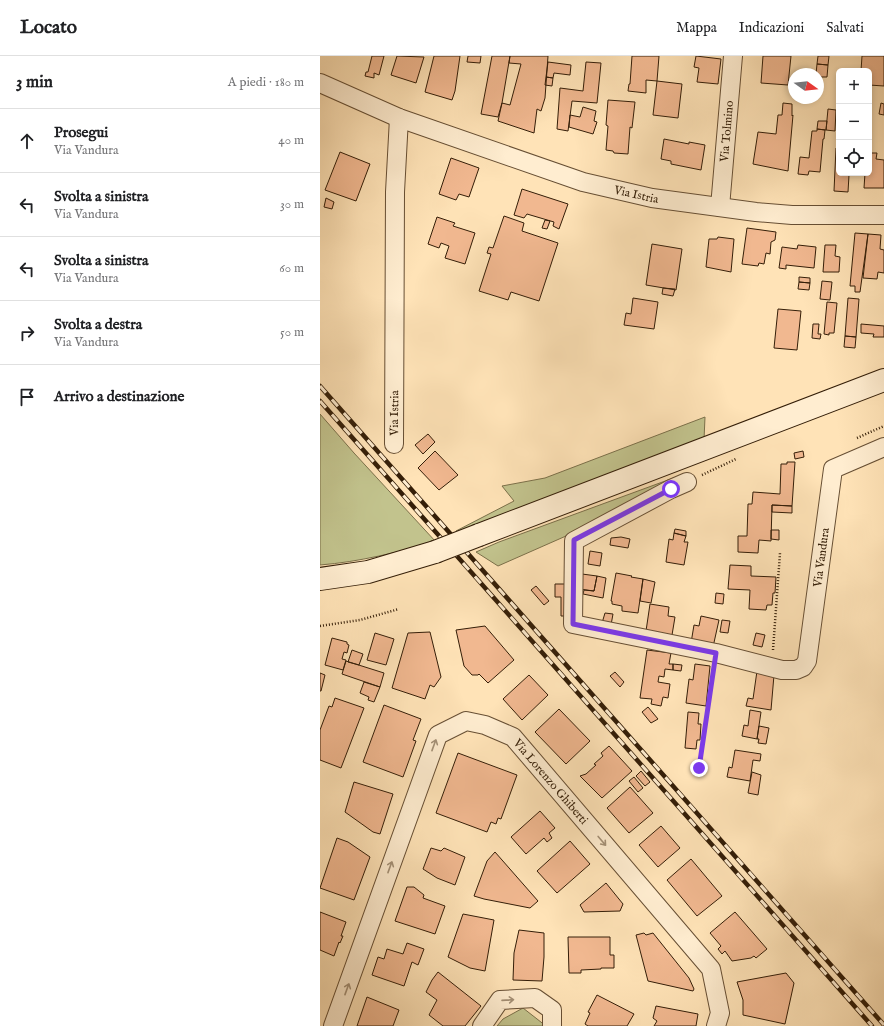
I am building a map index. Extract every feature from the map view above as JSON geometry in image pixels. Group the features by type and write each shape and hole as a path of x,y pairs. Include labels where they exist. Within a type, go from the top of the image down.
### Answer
{"main road":[{"path":"320,579 368,572 435,552 884,380"}],"street":[{"name":"Via Tolmino","path":"720,207 733,56"},
{"name":"Via Istria","path":"320,83 399,118 584,182 652,198 792,215 884,215"},
{"name":"Via Istria","path":"394,444 395,192 399,118"},
{"name":"Via Vandura","path":"687,482 574,540 573,624 716,653 782,670 796,670 803,667 807,661 833,469 884,447"},
{"name":"Via Lorenzo Ghiberti","path":"333,1026 438,735 466,721 485,725 513,737 711,969 720,1013 716,1026"},
{"path":"482,1026 500,1000 535,998 552,1010 552,1026"}],"path":[{"path":"687,482 736,459"},
{"path":"772,667 780,553"},
{"path":"320,626 360,620 399,609"},
{"path":"699,768 716,653"}],"green space":[{"path":"320,414 436,542 364,559 320,565"},
{"path":"705,417 704,440 457,533 456,531 514,501 502,486 545,478"},
{"path":"687,473 566,536 498,566 476,552 499,542"},
{"path":"523,1008 546,1026 497,1026 503,1019"}],"building":[{"path":"372,56 384,56 379,75 374,73 374,78 365,76 366,72 368,72"},
{"path":"397,56 424,57 416,83 391,75"},
{"path":"434,56 460,56 455,91 452,100 425,92"},
{"path":"468,56 481,56 480,63 467,62"},
{"path":"492,56 510,56 502,103 498,117 481,114"},
{"path":"510,56 548,56 545,98 541,111 537,109 534,133 498,121 502,103 510,105 521,64 509,63"},
{"path":"632,56 659,56 657,81 646,80 646,93 628,91"},
{"path":"696,56 721,59 718,84 697,82 699,68 694,67"},
{"path":"763,56 791,56 790,68 788,68 788,85 761,83"},
{"path":"818,56 829,56 828,65 817,64"},
{"path":"862,56 884,56 884,86 872,85 872,68 861,68"},
{"path":"548,62 571,65 570,75 554,73 553,78 546,77"},
{"path":"586,62 601,63 597,103 572,101 568,131 557,129 560,88 583,91"},
{"path":"817,64 828,65 827,77 824,77 824,68 817,68"},
{"path":"546,77 553,78 552,86 545,85"},
{"path":"657,81 682,84 678,118 653,115"},
{"path":"608,100 635,102 632,128 630,127 628,154 614,153 613,151 606,150"},
{"path":"783,103 792,104 792,116 793,115 788,171 753,164 758,132 776,134 778,115 782,115"},
{"path":"881,103 884,104 884,115 879,114"},
{"path":"583,107 596,111 594,121 597,122 593,134 569,127 570,115 580,117"},
{"path":"828,109 836,110 835,131 826,130"},
{"path":"818,121 827,121 826,130 817,129"},
{"path":"817,129 825,130 820,172 809,171 808,175 798,174 800,157 809,158 812,131 817,131"},
{"path":"664,139 689,144 689,142 705,145 701,170 671,164 671,161 661,159"},
{"path":"836,148 836,176 849,176 848,192 834,191"},
{"path":"340,152 370,164 356,201 325,190"},
{"path":"872,153 877,153 876,159 884,160 884,188 864,188 865,176 872,176"},
{"path":"451,158 479,168 469,197 459,194 456,200 439,194"},
{"path":"522,189 568,204 559,229 553,226 554,222 527,214 524,218 514,215"},
{"path":"326,198 334,202 332,209 324,207"},
{"path":"504,216 524,223 522,231 558,243 539,301 511,292 508,300 479,291 491,254 487,253 489,247 493,248"},
{"path":"437,217 455,223 453,226 475,233 465,264 445,258 449,246 441,243 439,248 428,244"},
{"path":"545,220 550,221 547,229 542,228"},
{"path":"747,228 776,232 775,240 771,242 770,254 766,253 764,264 759,263 758,266 742,264"},
{"path":"855,233 868,234 860,292 855,292 855,286 850,286"},
{"path":"868,234 881,235 880,249 884,250 884,273 878,272 877,279 863,278"},
{"path":"718,237 734,239 731,272 706,267 709,239 717,239"},
{"path":"652,244 682,249 676,290 646,285"},
{"path":"798,245 816,247 814,268 786,265 786,269 779,268 782,247 797,249"},
{"path":"825,245 836,245 835,256 840,257 839,272 823,272"},
{"path":"799,277 810,278 810,283 799,282"},
{"path":"822,281 832,282 830,300 820,299"},
{"path":"799,282 810,283 809,290 798,289"},
{"path":"663,288 675,289 673,296 662,294"},
{"path":"633,298 658,302 654,329 624,325 626,313 631,314"},
{"path":"848,298 859,299 856,337 845,336"},
{"path":"827,302 837,303 834,333 829,333 829,335 824,334"},
{"path":"778,309 801,311 797,350 774,348"},
{"path":"813,324 819,324 818,334 821,334 820,339 812,338"},
{"path":"861,324 884,326 884,337 873,337 874,334 861,333"},
{"path":"845,336 856,337 855,348 844,347"},
{"path":"428,434 435,442 423,454 415,445"},
{"path":"435,451 458,475 439,490 418,468"},
{"path":"803,451 804,457 795,459 794,453"},
{"path":"787,462 795,462 792,506 772,505 771,541 759,540 758,553 738,552 738,536 747,536 748,504 752,504 753,492 780,494 781,464 787,464"},
{"path":"772,505 792,506 792,513 772,512"},
{"path":"675,529 686,531 686,536 674,533"},
{"path":"771,530 779,530 779,540 771,539"},
{"path":"674,533 686,536 684,542 688,542 684,565 666,562 669,539 673,540"},
{"path":"621,537 630,539 628,548 610,545 611,538"},
{"path":"590,551 602,553 600,566 588,564"},
{"path":"730,565 751,566 751,576 776,577 775,593 773,593 772,605 767,605 766,610 749,609 750,590 728,589"},
{"path":"616,573 643,579 638,613 622,611 622,606 612,604 611,601"},
{"path":"582,574 597,576 594,591 579,589"},
{"path":"597,576 606,578 603,598 583,594 584,590 594,591"},
{"path":"643,579 655,582 651,603 640,601"},
{"path":"555,584 572,584 571,616 561,616 561,597 555,597"},
{"path":"536,586 549,601 544,605 531,590"},
{"path":"716,593 724,594 723,604 715,603"},
{"path":"650,604 669,607 668,616 675,617 672,635 646,631"},
{"path":"605,613 613,614 611,625 602,623"},
{"path":"701,616 719,620 713,647 691,643 694,625 699,626"},
{"path":"722,620 730,621 728,633 720,632"},
{"path":"485,626 514,660 488,683 479,674 472,675 464,666 456,630"},
{"path":"430,632 441,677 434,687 430,685 425,699 392,688 408,633"},
{"path":"375,633 394,639 386,665 367,660"},
{"path":"756,633 765,635 762,647 753,645"},
{"path":"332,638 347,642 349,645 347,653 344,652 342,659 346,660 343,670 325,665"},
{"path":"352,650 363,654 359,665 348,662"},
{"path":"647,650 671,653 669,664 673,664 673,670 665,669 664,677 659,676 658,682 670,684 668,698 663,697 661,706 651,704 652,699 640,698"},
{"path":"346,661 384,673 380,687 342,674"},
{"path":"673,664 682,665 681,671 673,670"},
{"path":"695,664 710,666 706,706 686,703 689,679 693,680"},
{"path":"757,671 774,675 771,710 746,706 748,698 753,699"},
{"path":"615,672 624,682 620,687 610,676"},
{"path":"320,673 325,675 321,691 320,691"},
{"path":"529,675 548,695 522,720 503,699"},
{"path":"364,682 380,687 374,702 368,700 369,697 360,693"},
{"path":"335,698 364,708 341,768 320,760 320,730 329,706 332,707"},
{"path":"384,705 421,719 413,740 416,741 403,777 363,762"},
{"path":"648,707 658,719 651,723 642,712"},
{"path":"559,709 590,741 566,764 535,732"},
{"path":"750,710 761,712 757,739 742,736 744,725 748,726"},
{"path":"688,712 699,713 698,724 701,724 700,740 697,740 696,749 685,748"},
{"path":"759,726 769,728 766,744 758,743 759,739 757,739"},
{"path":"609,746 632,771 602,798 580,776 586,774 596,765 594,764 603,756 601,753"},
{"path":"735,750 761,754 760,761 753,760 750,781 727,777 729,767 732,768"},
{"path":"458,753 517,775 501,819 498,818 496,824 491,822 487,832 436,813"},
{"path":"641,771 650,782 645,786 636,776"},
{"path":"752,772 761,775 758,795 748,793"},
{"path":"634,777 643,788 638,792 629,781"},
{"path":"354,782 393,794 380,834 373,832 345,812"},
{"path":"630,787 653,813 629,833 607,808"},
{"path":"540,811 555,828 549,833 552,838 547,842 544,838 526,854 511,837"},
{"path":"661,826 680,848 658,867 639,845"},
{"path":"337,838 348,842 370,857 354,900 320,888"},
{"path":"570,841 590,864 557,893 537,871"},
{"path":"431,848 441,851 444,848 465,857 455,885 437,878 423,869"},
{"path":"495,852 538,901 530,908 474,896 487,861"},
{"path":"691,859 722,896 697,916 667,880"},
{"path":"606,883 623,904 620,911 584,912 580,905"},
{"path":"407,887 414,887 424,895 423,898 445,906 435,934 395,921"},
{"path":"320,912 346,922 341,936 343,936 334,956 320,950"},
{"path":"735,912 767,949 756,958 754,956 751,958 732,961 725,951 722,954 718,949 721,946 710,933"},
{"path":"463,914 494,920 485,971 470,968 448,957"},
{"path":"519,930 544,933 542,981 513,980 514,953"},
{"path":"644,933 646,935 653,933 689,978 694,989 693,991 648,981 636,935"},
{"path":"568,937 610,937 610,955 614,955 614,968 581,970 581,973 569,973"},
{"path":"407,943 424,949 418,965 412,962 404,986 372,975 378,957 384,959 387,949 403,954"},
{"path":"438,972 481,1006 465,1026 443,1026 429,1015 437,1000 426,992"},
{"path":"786,973 794,983 785,1024 743,1015 743,1000 737,982"},
{"path":"597,995 634,1014 627,1026 588,1026 585,1024 590,1013 588,1012"},
{"path":"367,997 399,1010 393,1026 357,1026"},
{"path":"656,1006 698,1014 696,1026 654,1026 657,1021 653,1018"}],"railway":[{"path":"320,386 884,1025"},
{"path":"320,401 872,1026"}],"route":[{"path":"671,489 574,540 573,624 716,653 699,768"}]}
